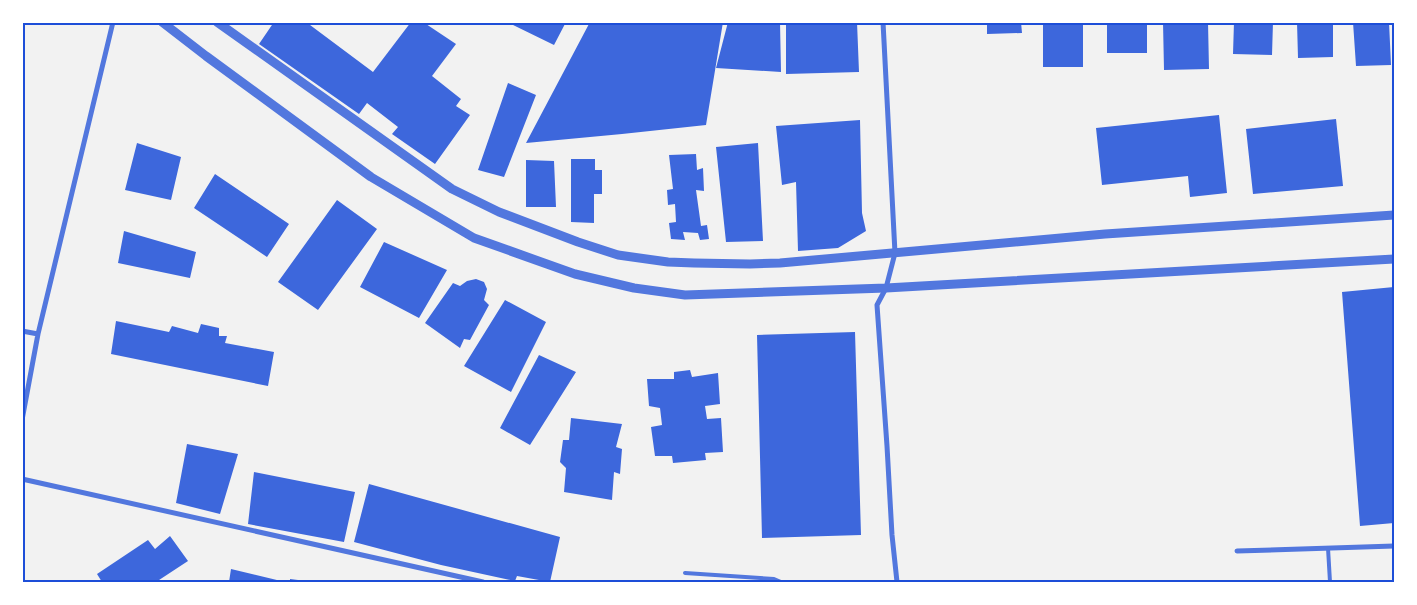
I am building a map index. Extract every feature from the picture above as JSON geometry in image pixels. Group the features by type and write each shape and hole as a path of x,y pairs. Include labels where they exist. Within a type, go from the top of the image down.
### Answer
{"street":[{"path":"22,420 38,334 114,22"},
{"path":"162,22 372,177 474,238 575,274 634,288 685,295 886,288 1394,259"},
{"path":"217,22 452,189 499,212 618,255 668,262 780,263 1105,234 1394,215"},
{"path":"883,22 895,253 886,288 877,305 888,446 892,535 898,582"},
{"path":"22,331 38,334"},
{"path":"22,479 483,582"},
{"path":"1238,551 1394,546"}],"lane":[{"path":"1328,548 1330,582"},
{"path":"685,573 774,579 781,582"}],"building":[{"path":"274,22 306,22 373,72 411,22 423,22 456,44 432,76 461,99 456,106 470,115 435,164 392,134 398,127 367,103 359,114 259,44"},
{"path":"512,22 566,22 554,45 511,24"},
{"path":"590,22 723,22 706,125 526,143"},
{"path":"728,22 780,22 781,72 716,68"},
{"path":"786,22 857,22 859,72 786,74"},
{"path":"987,22 1021,22 1022,33 987,34"},
{"path":"1043,22 1083,22 1083,67 1043,67"},
{"path":"1107,22 1147,22 1147,53 1107,53"},
{"path":"1163,22 1208,22 1209,69 1164,70"},
{"path":"1234,22 1273,22 1272,55 1233,54"},
{"path":"1297,22 1333,22 1333,57 1298,58"},
{"path":"1353,22 1389,22 1391,65 1356,66"},
{"path":"508,83 536,95 504,177 478,170"},
{"path":"1219,115 1227,193 1190,197 1188,176 1102,185 1096,128"},
{"path":"1336,119 1343,186 1253,194 1246,129"},
{"path":"860,120 862,213 866,231 838,248 798,251 796,182 782,185 776,126"},
{"path":"137,143 181,157 171,200 125,190"},
{"path":"758,143 763,241 726,242 716,147"},
{"path":"696,154 697,170 703,168 704,191 696,190 701,226 707,225 709,239 700,240 698,233 683,232 685,240 671,239 669,223 676,222 675,204 668,205 667,190 673,189 669,155"},
{"path":"571,159 595,159 595,170 602,170 602,194 594,194 594,223 571,222"},
{"path":"526,160 554,161 556,207 526,207"},
{"path":"215,174 289,224 267,257 194,208"},
{"path":"337,200 377,229 318,310 278,282"},
{"path":"124,231 196,252 190,278 118,263"},
{"path":"384,242 447,270 419,318 360,287"},
{"path":"476,279 484,282 487,289 484,300 489,305 470,340 464,339 460,348 425,323 453,283 460,286 467,281"},
{"path":"1394,287 1394,523 1360,526 1342,292"},
{"path":"505,300 546,322 511,392 464,366"},
{"path":"116,321 169,332 172,326 198,333 201,324 219,328 219,336 227,336 225,343 274,352 268,386 111,354"},
{"path":"855,332 861,535 762,538 757,335"},
{"path":"539,355 576,372 530,445 500,428"},
{"path":"690,370 692,377 718,373 720,404 705,406 707,419 721,418 723,452 705,453 706,460 673,463 672,456 655,456 651,427 662,425 660,408 649,406 647,379 674,379 674,372"},
{"path":"571,418 622,424 616,447 622,449 620,474 614,472 612,500 564,492 566,468 560,462 563,440 569,440"},
{"path":"187,444 238,454 220,514 176,503"},
{"path":"254,472 355,492 344,542 248,524"},
{"path":"369,484 560,537 550,582 517,576 515,581 441,565 354,542"},
{"path":"170,536 188,561 156,582 102,582 97,574 148,540 155,549"},
{"path":"231,569 281,581 229,582"},
{"path":"290,579 306,581 306,582 290,582"}]}
